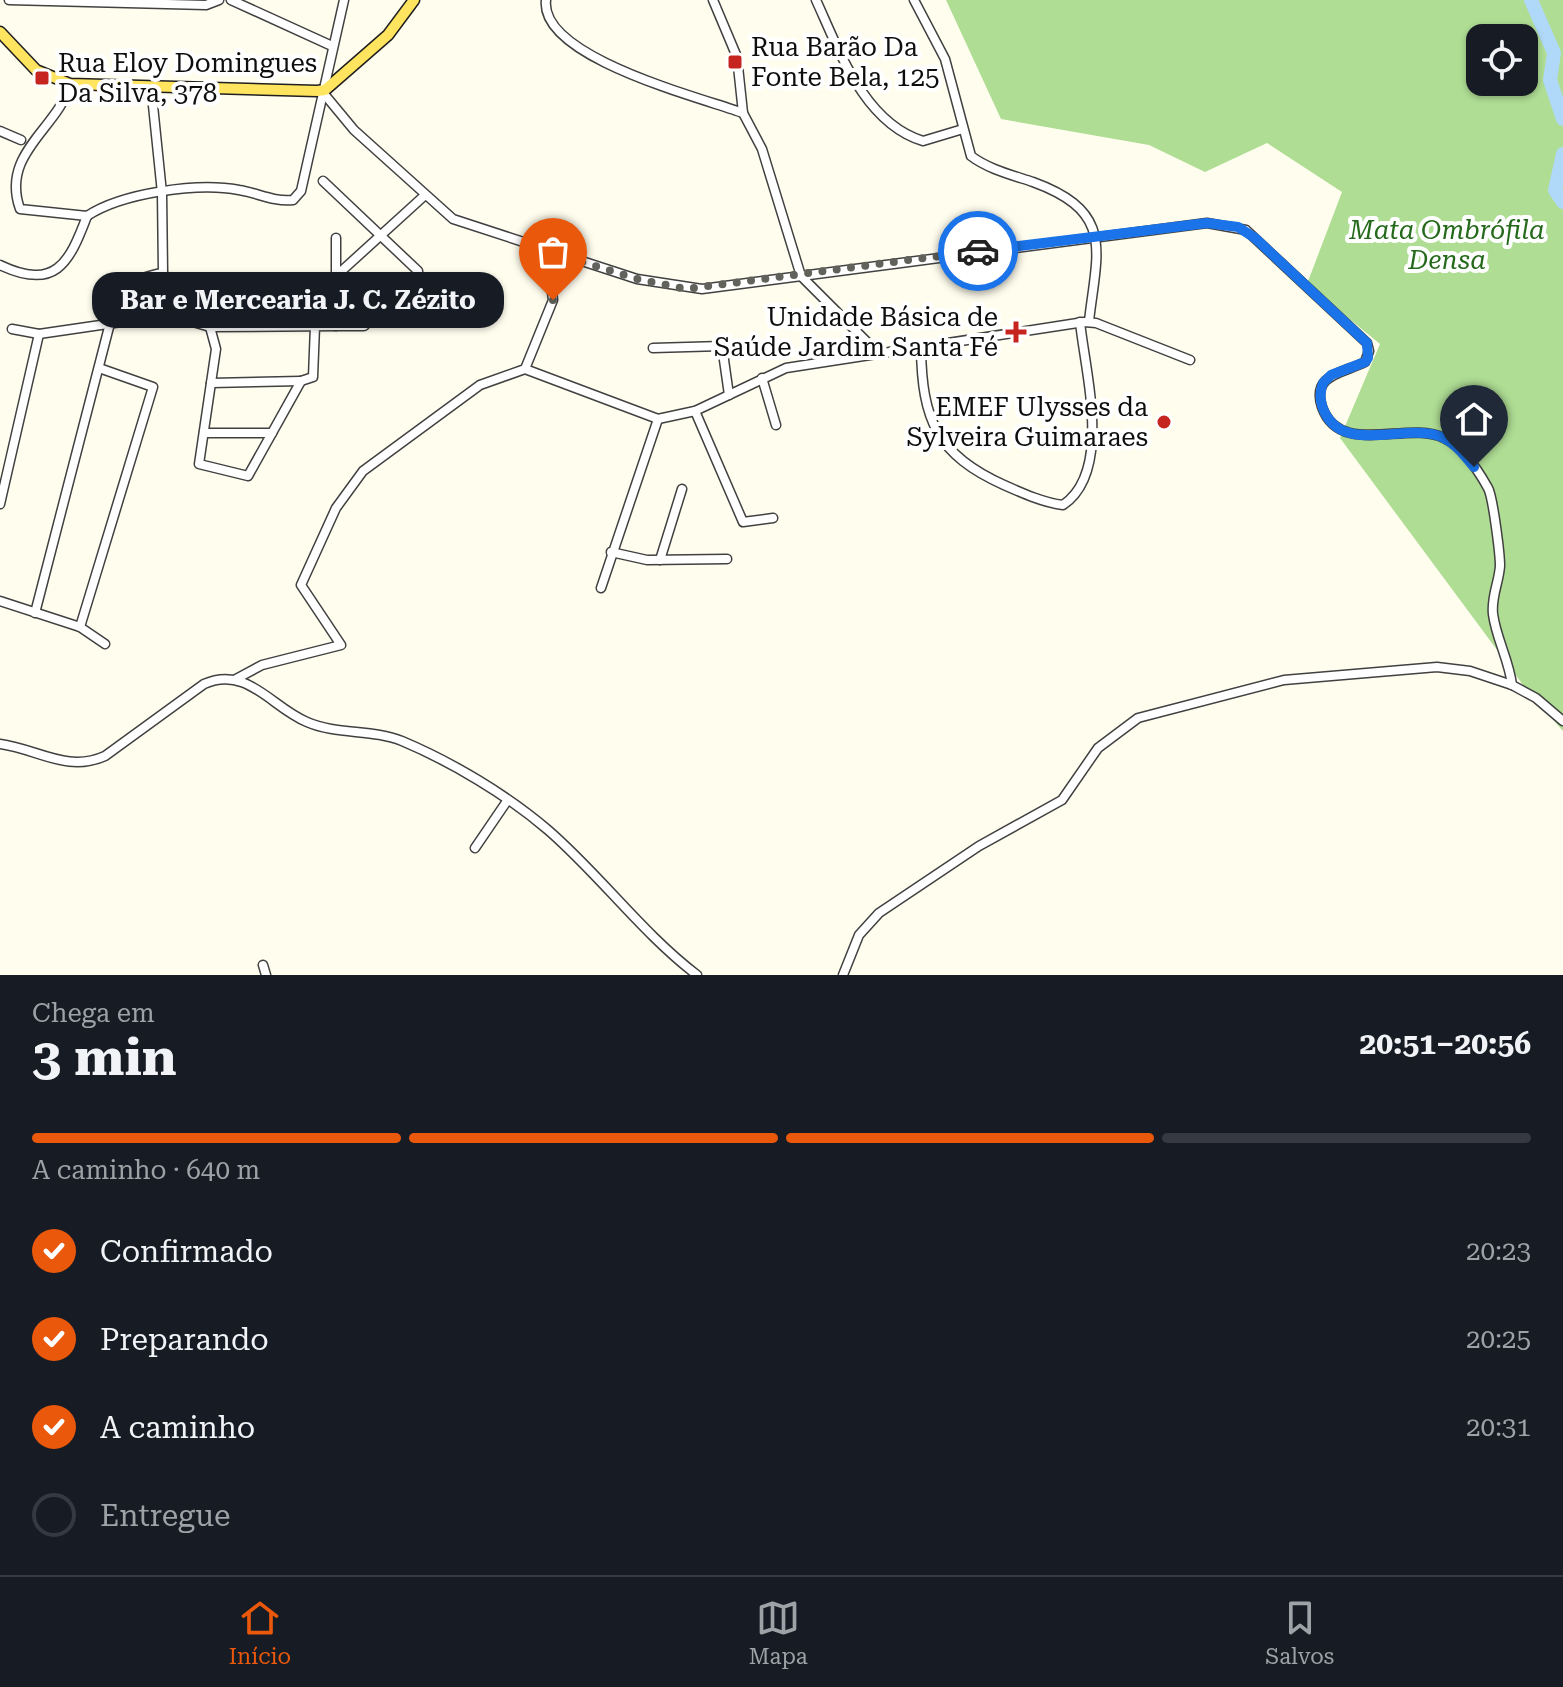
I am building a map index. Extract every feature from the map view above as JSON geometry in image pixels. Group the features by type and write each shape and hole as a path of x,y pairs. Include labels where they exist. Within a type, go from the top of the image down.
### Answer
{"main road":[{"path":"0,32 36,70 70,84 325,92 388,35 414,0"}],"street":[{"path":"9,0 206,5 219,0"},
{"path":"231,0 332,46"},
{"path":"4,183 20,209 87,216 109,205 162,193 217,187 275,200 293,200 301,191 344,0"},
{"path":"546,0 546,14 552,24 580,51 743,113"},
{"path":"713,0 737,57 743,113 762,149 801,276 878,353"},
{"path":"816,0 851,75 867,98 904,131 927,141 963,129"},
{"path":"914,0 945,59 971,156 1065,197 1085,216 1097,236 1084,322 1093,448 1082,478 1063,505 994,480 951,454 925,398 921,348"},
{"path":"12,149 67,97 70,84"},
{"path":"151,86 162,193 163,273 169,315"},
{"path":"325,92 354,130 453,219 637,279 686,289 1207,223 1238,227 1255,238 1365,340 1368,358 1325,379 1320,389 1321,404 1328,419 1347,433 1412,432 1441,436 1458,448 1481,477 1492,498 1500,562 1492,611 1512,685"},
{"path":"0,131 21,140"},
{"path":"12,329 39,334 109,327 169,315 210,327 364,326 372,323 418,276 418,271 323,181"},
{"path":"336,276 424,196"},
{"path":"0,265 22,274 48,274 58,270 70,257 87,216"},
{"path":"336,238 336,326"},
{"path":"525,369 553,300 547,251"},
{"path":"35,613 109,327 124,291 140,277 163,273"},
{"path":"0,744 28,748 63,763 91,762 204,684 214,680 236,679 262,665 341,645 301,585 336,508 363,471 480,385 525,369 658,419 695,411 786,368 1084,322 1190,360"},
{"path":"211,383 301,381 313,377 315,326"},
{"path":"210,327 216,349 199,464 248,476 301,381"},
{"path":"0,504 39,334"},
{"path":"653,348 722,346 729,395"},
{"path":"80,627 153,387 99,368"},
{"path":"762,378 776,425"},
{"path":"695,411 739,518 747,524 773,518"},
{"path":"601,588 658,419"},
{"path":"204,433 272,433"},
{"path":"660,560 682,489"},
{"path":"611,552 660,560 727,559"},
{"path":"0,601 80,627 105,644"},
{"path":"843,975 859,935 879,913 979,846 1062,800 1098,748 1138,718 1284,680 1437,667 1470,671 1512,685 1536,698 1563,721"},
{"path":"236,679 263,692 292,715 309,723 341,732 401,741 507,801 548,830 697,975"},
{"path":"475,848 507,801"},
{"path":"263,965 266,975"}],"green space":[{"name":"Mata Ombrófila Densa","path":"946,0 1563,0 1563,731 1526,689 1340,438 1380,344 1307,284 1342,192 1267,143 1205,172 1149,145 1001,119"}],"waterway":[{"path":"1531,0 1554,53 1550,80 1563,119"},
{"path":"1563,154 1555,190 1563,202"}],"way so far":[{"path":"553,300 553,279 547,251 637,279 686,289 978,251"}],"place":[{"name":"Rua Barão Da Fonte Bela, 125","path":"735,62"},
{"name":"Rua Eloy Domingues Da Silva, 378","path":"42,78"},
{"name":"Bar e Mercearia J. C. Zézito","path":"553,300"},
{"name":"Unidade Básica de Saúde Jardim Santa Fé","path":"1016,332"},
{"name":"EMEF Ulysses da Sylveira Guimaraes","path":"1164,422"}],"route":[{"path":"978,251 1207,223 1229,224 1246,230 1354,327 1369,347 1365,362 1325,379 1320,394 1328,419 1341,431 1353,434 1412,432 1441,436 1458,448 1474,467"}]}
